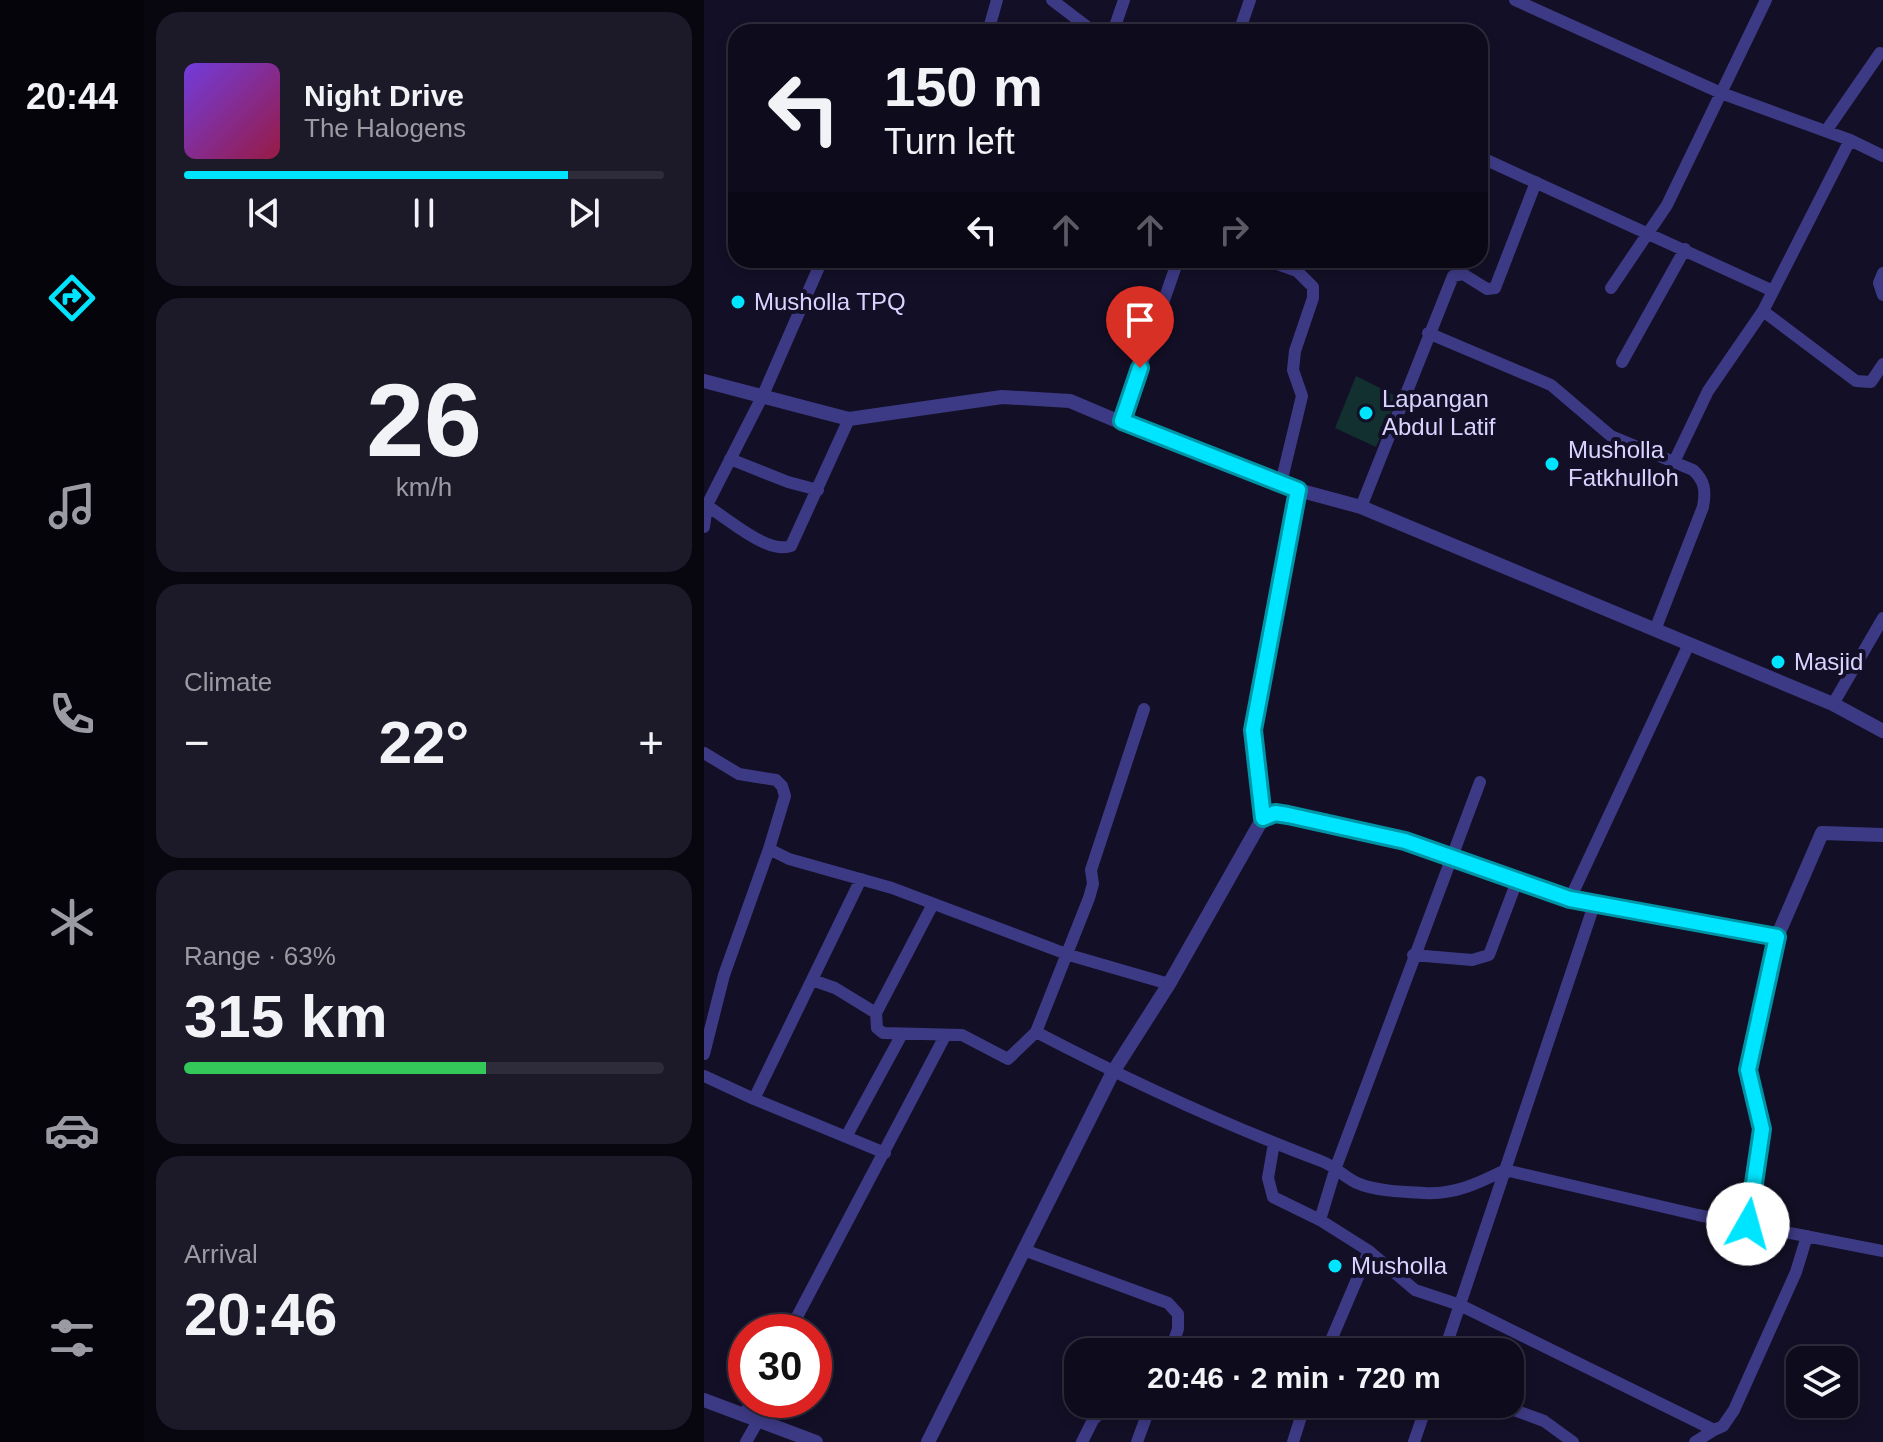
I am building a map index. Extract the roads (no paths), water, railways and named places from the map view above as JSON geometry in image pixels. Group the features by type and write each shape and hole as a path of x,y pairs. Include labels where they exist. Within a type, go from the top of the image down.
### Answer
{"street":[{"path":"990,24 997,0"},
{"path":"1052,0 1084,24"},
{"path":"1116,24 1124,0"},
{"path":"1242,24 1250,0"},
{"path":"1515,0 1721,93 1850,140 1883,156"},
{"path":"1611,288 1667,205 1766,0"},
{"path":"1826,131 1880,53"},
{"path":"1674,462 1708,391 1763,311 1850,140"},
{"path":"1488,161 1773,291"},
{"path":"1361,507 1453,276 1463,274 1487,289 1495,288 1536,182"},
{"path":"1622,362 1685,249"},
{"path":"704,527 705,505 763,395 819,268"},
{"path":"1122,421 1175,268"},
{"path":"1281,483 1302,396 1293,370 1295,351 1313,298 1313,287 1297,271 1289,268"},
{"path":"1883,273 1879,283 1883,295"},
{"path":"1763,311 1856,381 1871,382 1883,364"},
{"path":"1428,333 1551,385 1611,436 1693,470 1702,478 1705,495 1655,630"},
{"path":"704,381 849,419 1002,397 1070,401 1160,439 1298,490 1361,507 1833,704 1883,731"},
{"path":"705,505 754,536 784,549 796,539 849,419"},
{"path":"730,459 788,482 818,490"},
{"path":"928,1442 1113,1072 1169,984 1263,818 1253,730 1298,490"},
{"path":"1833,704 1883,618"},
{"path":"1570,899 1689,644"},
{"path":"933,904 876,1013 877,1028 883,1033 962,1035 1008,1059 1036,1032 1069,955 1093,884 1091,870 1144,709"},
{"path":"704,753 739,774 776,780 785,796 724,975 704,1054"},
{"path":"1320,1220 1336,1167 1413,955 1480,782"},
{"path":"1263,818 1275,813 1335,824 1405,841 1570,899 1777,937"},
{"path":"1748,1224 1762,1129 1748,1070 1777,937 1822,833 1883,835"},
{"path":"769,849 789,859 933,904 1069,955 1169,984"},
{"path":"754,1099 861,879"},
{"path":"1413,955 1472,960 1489,955 1517,881"},
{"path":"1449,1338 1594,905"},
{"path":"812,980 851,996 876,1013"},
{"path":"1036,1032 1113,1072 1336,1167 1358,1183 1446,1193 1476,1184 1505,1170 1883,1251"},
{"path":"846,1137 902,1034"},
{"path":"799,1314 945,1036"},
{"path":"704,1076 885,1153"},
{"path":"1274,1143 1268,1178 1273,1197 1320,1220 1369,1251 1415,1290 1460,1305 1714,1430"},
{"path":"1695,1442 1723,1426 1734,1410 1796,1272 1807,1236"},
{"path":"1024,1250 1168,1303 1178,1314 1175,1338"},
{"path":"1332,1338 1369,1251"},
{"path":"704,1400 728,1409"},
{"path":"1524,1414 1544,1421 1573,1442"},
{"path":"746,1442 751,1418 816,1442"},
{"path":"1082,1442 1095,1418"},
{"path":"1137,1442 1146,1418"},
{"path":"1293,1442 1301,1418"},
{"path":"1414,1442 1422,1418"}],"place":[{"name":"Musholla TPQ","path":"738,302"},
{"name":"Lapangan Abdul Latif","path":"1366,413"},
{"name":"Musholla Fatkhulloh","path":"1552,464"},
{"name":"Masjid","path":"1778,662"},
{"name":"Musholla","path":"1335,1266"}]}
